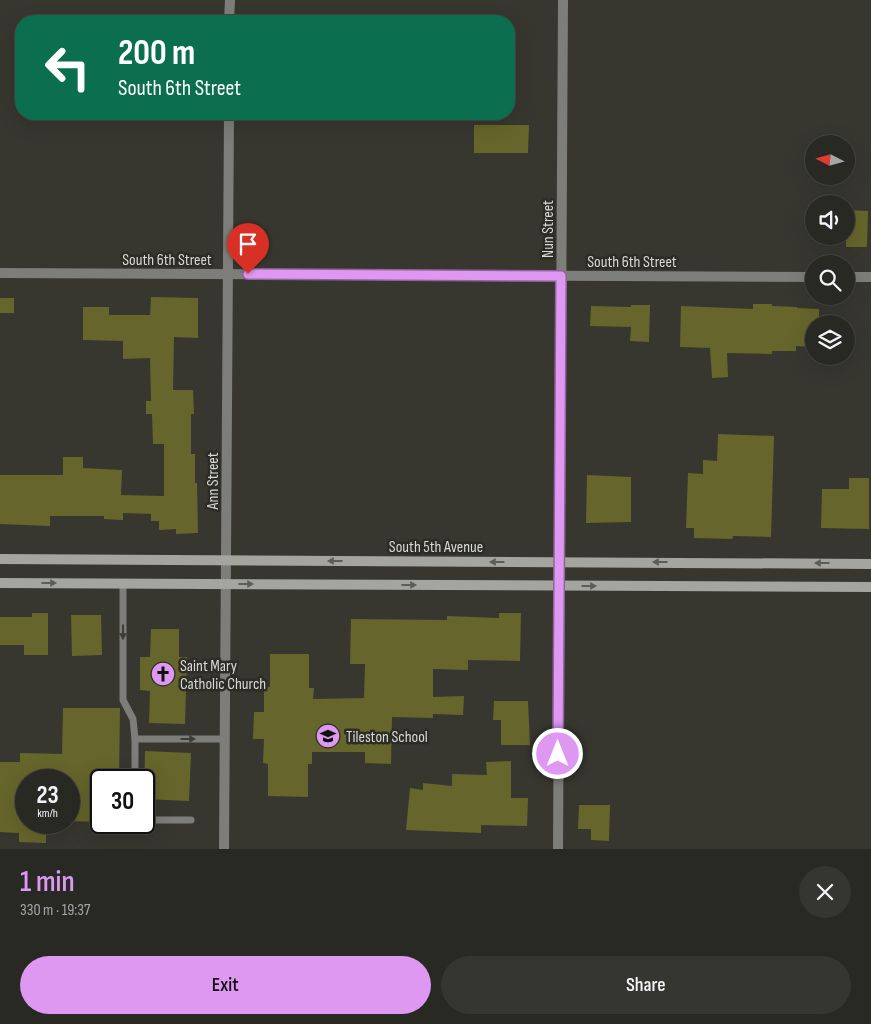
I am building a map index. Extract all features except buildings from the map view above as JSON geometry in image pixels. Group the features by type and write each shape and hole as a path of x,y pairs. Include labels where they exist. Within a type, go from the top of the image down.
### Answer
{"street":[{"path":"230,0 230,15"},
{"name":"Nun Street","path":"558,849 563,0"},
{"name":"Ann Street","path":"224,849 229,120"},
{"name":"South 6th Street","path":"0,273 805,277"},
{"path":"855,277 871,277"},
{"name":"South 5th Avenue","path":"0,559 871,564"},
{"path":"0,583 871,587"}],"lane":[{"path":"124,583 123,700 133,720 135,769"},
{"path":"135,740 225,739"},
{"path":"155,820 191,820"}],"place":[{"name":"Saint Mary Catholic Church","path":"163,674"},
{"name":"Tileston School","path":"328,736"}],"route":[{"path":"248,274 561,276 558,754"}]}
